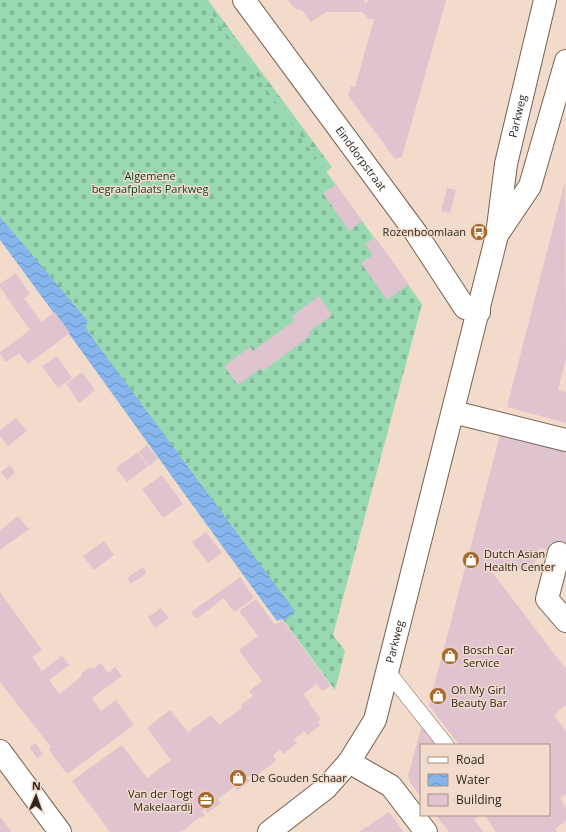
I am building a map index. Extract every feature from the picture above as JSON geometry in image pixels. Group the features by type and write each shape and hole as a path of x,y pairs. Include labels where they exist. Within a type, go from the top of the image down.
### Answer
{"street":[{"name":"Einddorpstraat","path":"244,0 416,233 465,308 479,312"},
{"name":"Parkweg","path":"269,832 326,788 349,762 375,720 479,312 497,235 506,164 545,0"},
{"name":"Parkweg","path":"497,235 530,186 566,60"},
{"path":"453,412 566,440"},
{"path":"559,553 548,599 566,621"},
{"path":"0,751 60,832"},
{"path":"349,762 391,786 426,832"}],"lane":[{"path":"388,672 445,744"}],"green space":[{"name":"Algemene begraafplaats Parkweg","path":"0,0 202,0 422,304 333,635 345,651 335,690 284,621 287,612 0,228"},
{"path":"194,0 208,0 332,167 322,175"}],"water":[{"path":"0,217 87,320 86,329 294,610 295,612 284,621 282,619 277,621 0,240"}],"building":[{"path":"288,0 363,0 365,3 370,0 446,0 402,157 395,159 348,96 351,86 355,87 374,19 368,19 363,12 326,12 311,22 302,10 295,9"},
{"path":"565,181 566,358 558,390 566,392 566,423 507,407"},
{"path":"336,184 362,221 349,231 323,193"},
{"path":"447,188 456,190 450,213 441,211"},
{"path":"375,237 409,284 387,300 361,263 373,255 365,244"},
{"path":"16,273 30,294 24,298 41,322 55,312 70,333 28,364 19,353 6,362 0,354 0,352 30,330 0,287 0,284"},
{"path":"319,296 332,315 309,332 311,335 263,371 261,368 238,385 224,366 250,347 253,351 295,320 292,316"},
{"path":"57,356 72,378 58,388 42,366"},
{"path":"82,372 95,390 79,403 66,384"},
{"path":"16,418 27,431 8,446 0,436 0,430"},
{"path":"501,431 566,447 566,555 539,548 532,572 503,564 492,572 566,669 566,705 554,715 566,731 566,794 560,798 566,808 566,821 555,829 557,832 496,832 486,816 550,816 550,744 458,744 429,705"},
{"path":"147,445 158,459 149,466 139,452"},
{"path":"138,452 148,466 127,482 116,468"},
{"path":"10,465 15,473 7,480 1,472"},
{"path":"162,475 183,504 163,518 142,489"},
{"path":"18,516 29,529 0,550 0,530"},
{"path":"206,532 222,553 208,563 192,542"},
{"path":"104,541 114,555 94,570 83,556"},
{"path":"143,567 147,573 131,584 127,578"},
{"path":"240,577 254,598 234,612 224,598 196,619 191,612"},
{"path":"0,592 42,650 32,657 42,671 62,656 69,665 49,680 59,694 81,677 82,673 101,663 108,673 115,667 122,676 92,698 101,711 116,700 134,725 67,774 49,750 51,747 0,682"},
{"path":"256,599 275,625 282,620 331,686 322,691 317,684 303,694 321,719 318,721 320,726 307,735 304,731 294,739 297,743 283,754 280,750 273,755 276,760 271,765 252,780 249,776 247,777 250,781 237,791 234,787 218,799 221,803 207,813 204,809 202,811 205,815 194,821 186,829 180,832 110,832 72,781 122,745 147,778 171,760 147,728 170,710 188,732 211,715 219,725 243,707 241,705 253,696 249,691 262,681 239,650 258,636 239,611"},
{"path":"161,608 169,618 155,628 148,617"},
{"path":"422,725 436,744 420,744 420,796 410,782 408,776"},
{"path":"35,743 43,754 37,758 29,747"},
{"path":"389,812 404,832 359,832"},
{"path":"437,816 479,816 474,820 484,832 449,832"},
{"path":"0,817 6,824 12,832 0,832"}],"place":[{"name":"Rozenboomlaan","path":"479,232"},
{"name":"Dutch Asian Health Center","path":"471,560"},
{"name":"Bosch Car Service","path":"450,656"},
{"name":"Oh My Girl Beauty Bar","path":"438,696"},
{"name":"De Gouden Schaar","path":"238,778"},
{"name":"Van der Togt Makelaardij","path":"206,800"}]}
